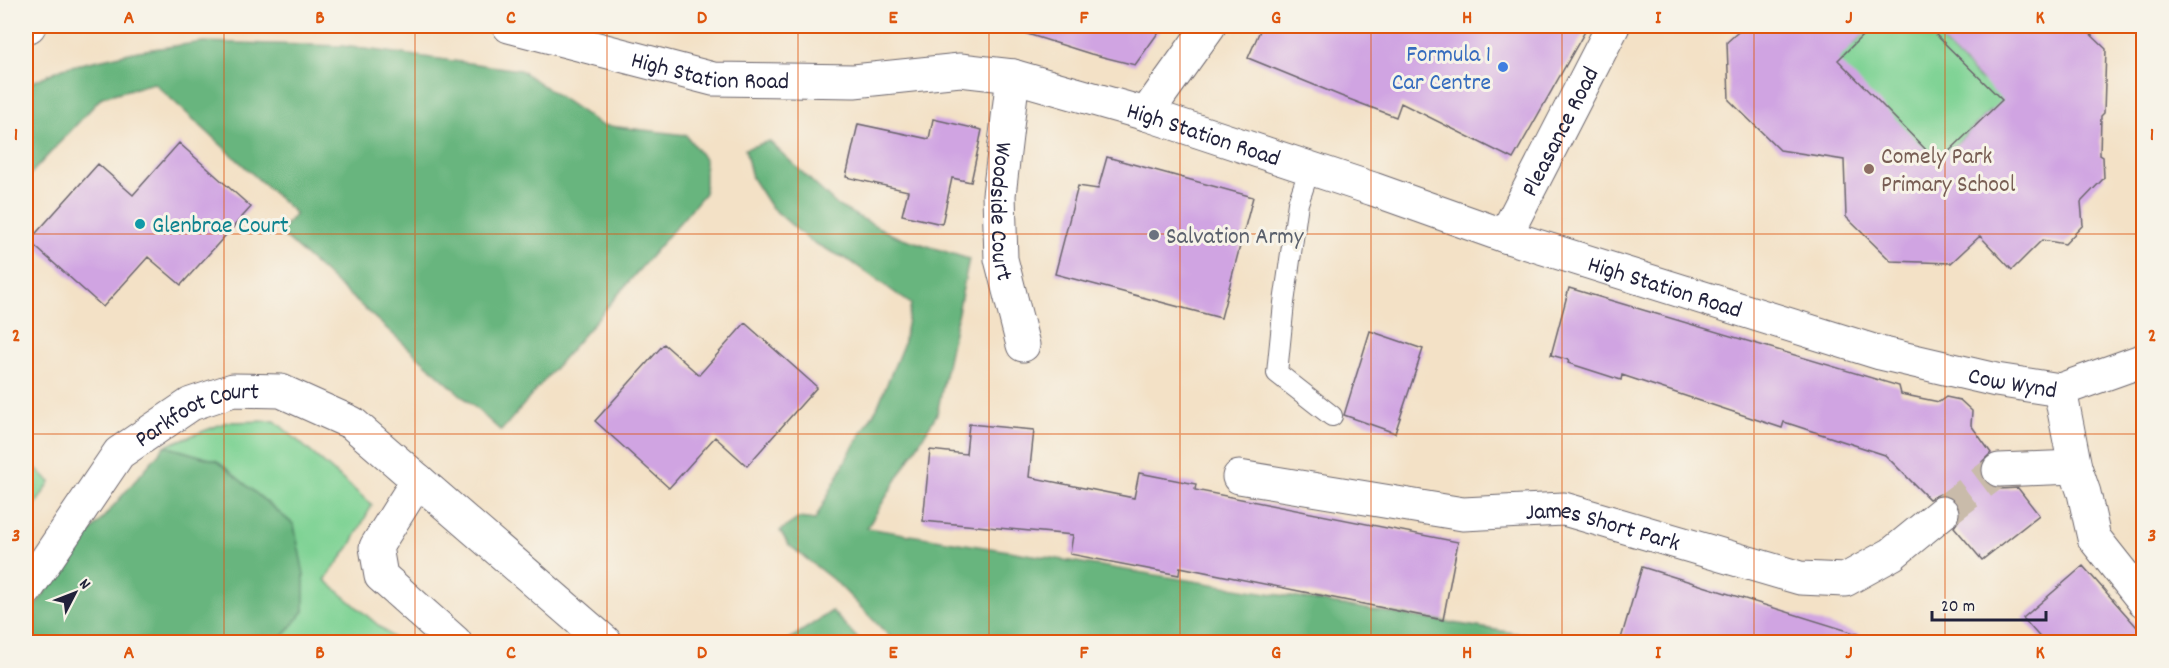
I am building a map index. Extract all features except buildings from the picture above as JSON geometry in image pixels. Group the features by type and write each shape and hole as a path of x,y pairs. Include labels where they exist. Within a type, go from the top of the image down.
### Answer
{"street":[{"name":"High Station Road","path":"509,26 712,79 854,81 960,70 1012,76 1146,114 1505,236 1880,353"},
{"path":"1146,114 1209,26"},
{"name":"Pleasance Road","path":"1505,236 1613,26"},
{"name":"Woodside Court","path":"1012,76 999,195 1001,258 1023,345"},
{"name":"Cow Wynd","path":"1880,353 1996,380 2060,390 2144,360"},
{"name":"Parkfoot Court","path":"26,590 119,453 191,404 233,390 281,391 352,423 605,642"},
{"path":"2060,390 2075,467 2084,493 2094,538 2144,601"},
{"path":"1999,470 2075,467"},
{"name":"James Short Park","path":"1239,477 1463,514 1563,509 1800,578 1845,580 1892,554 1942,513"},
{"path":"418,480 376,547 381,576 455,642"}],"lane":[{"path":"1310,168 1298,203 1277,373 1332,416"}],"green space":[{"path":"1872,26 1927,26 1981,80 2014,82 2038,107 1990,111 1949,151 1947,197 1814,44 1853,45"},
{"path":"203,42 343,46 520,70 601,125 686,135 705,160 705,193 501,431 279,232 296,214 154,83 102,97 26,179 26,85 63,68 138,51"},
{"path":"769,141 838,206 893,235 969,259 937,414 867,528 1570,642 895,642 836,582 789,545 780,531 799,518 815,520 850,452 877,408 903,345 911,304 850,261 810,241 770,206 752,178 745,149"},
{"path":"275,421 372,505 350,546 325,580 398,642 278,642 304,611 294,525 217,461 165,446 227,422"},
{"path":"165,446 217,461 294,525 304,574 304,611 278,642 26,642 26,619 71,555"},
{"path":"26,458 50,482 26,520"},
{"path":"832,611 861,642 785,642"}],"tunnel":[{"path":"1942,513 1999,470"}],"place":[{"name":"Formula 1 Car Centre","path":"1503,67"},
{"name":"Comely Park Primary School","path":"1869,169"},
{"name":"Glenbrae Court","path":"140,224"},
{"name":"Salvation Army","path":"1154,235"}]}
